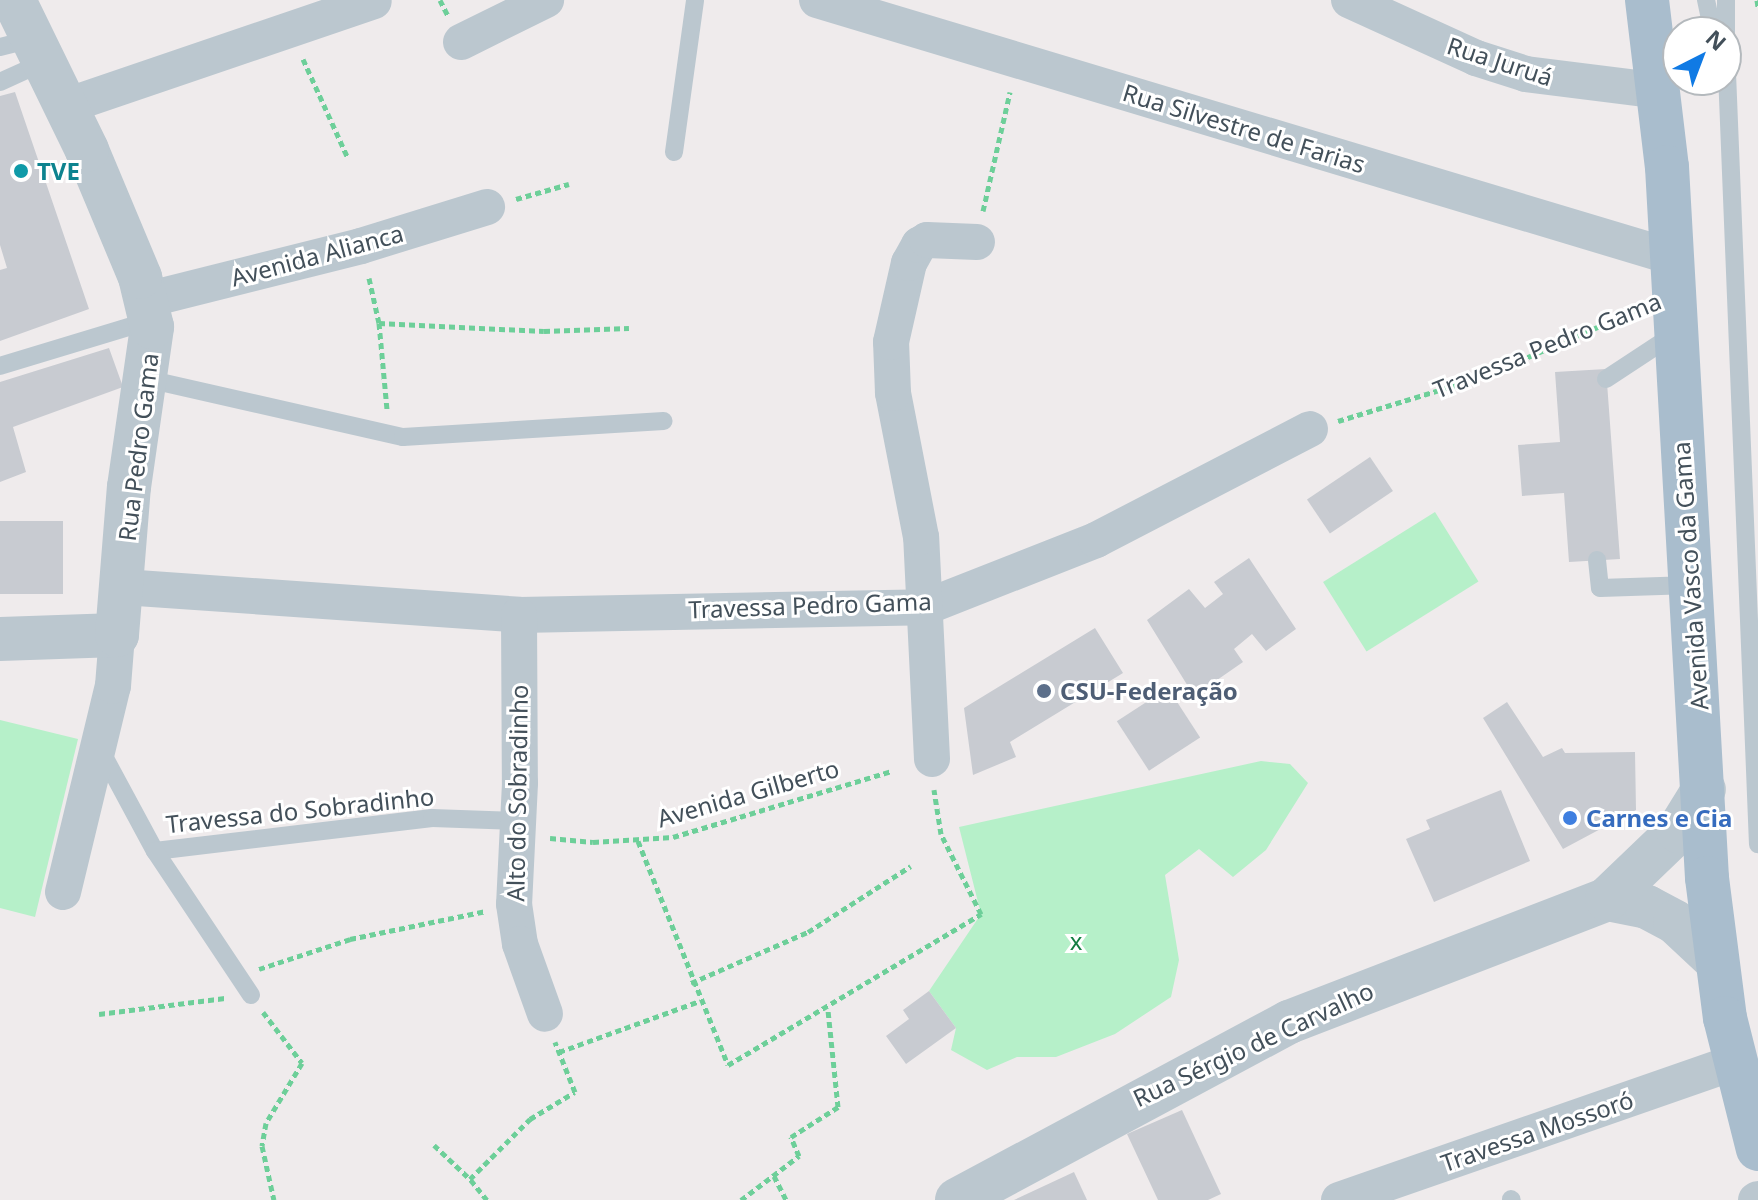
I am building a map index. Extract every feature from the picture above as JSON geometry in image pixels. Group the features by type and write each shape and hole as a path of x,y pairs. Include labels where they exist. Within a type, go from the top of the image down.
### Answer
{"main road":[{"name":"Avenida Vasco da Gama","path":"1647,0 1660,91 1717,961 1735,1062 1758,1149"}],"street":[{"name":"Rua Pedro Gama","path":"14,0 25,49 66,106 148,310 147,379 132,462 113,686 63,892"},
{"path":"461,42 546,0"},
{"name":"Rua Silvestre de Farias","path":"817,0 1017,60 1674,295"},
{"name":"Rua Juruá","path":"1349,0 1424,36 1526,74 1660,91"},
{"path":"66,106 374,1"},
{"name":"Avenida Alianca","path":"148,310 487,207"},
{"path":"932,759 921,537 893,393 891,342 909,263 919,245 927,240 977,242"},
{"name":"Travessa Pedro Gama","path":"123,587 519,615 926,607 1096,540 1310,429"},
{"name":"Alto do Sobradinho","path":"519,615 518,828 514,904 520,944 545,1014"},
{"path":"0,639 117,635"},
{"name":"Rua Sérgio de Carvalho","path":"957,1200 1177,1078 1289,1022 1607,899 1678,831 1704,789"},
{"path":"1607,899 1647,907 1666,917 1717,961"},
{"name":"Travessa Mossoró","path":"1339,1200 1735,1062"}],"lane":[{"path":"674,152 695,0"},
{"path":"0,82 25,49"},
{"path":"1721,96 1727,144"},
{"path":"1726,96 1754,583 1758,844"},
{"path":"1606,379 1674,295"},
{"path":"0,366 148,310"},
{"path":"147,379 388,434 428,437 664,421"},
{"path":"1597,560 1600,588 1691,585"},
{"name":"Travessa do Sobradinho","path":"100,749 155,851 432,818 518,828"},
{"path":"155,851 235,976 251,995"}],"path":[{"path":"1757,0 1758,7"},
{"path":"290,28 347,156"},
{"path":"977,242 1017,60"},
{"path":"487,207 569,184"},
{"path":"361,246 379,323 388,434"},
{"name":"Travessa Pedro Gama","path":"1310,429 1482,377 1674,295"},
{"path":"379,323 544,331 629,328"},
{"path":"638,841 691,983 728,1065 828,1010 981,914 941,834 932,759"},
{"name":"Avenida Gilberto","path":"518,828 638,841 673,837 891,771"},
{"path":"691,983 808,932 911,866"},
{"path":"235,976 350,939 514,904"},
{"path":"99,1014 251,995 302,1063 266,1123 262,1146 274,1200"},
{"path":"559,1052 700,1001"},
{"path":"741,1200 799,1156 791,1137 838,1107 828,1010"},
{"path":"470,1179 530,1119 575,1092 545,1014"},
{"path":"434,1145 487,1200"},
{"path":"774,1176 786,1200"}],"green space":[{"path":"1435,512 1478,582 1367,651 1323,582"},
{"path":"0,720 78,739 35,917 0,908"},
{"name":"x","path":"1261,761 1290,764 1308,783 1266,850 1233,877 1199,849 1165,875 1179,960 1171,997 1115,1034 1056,1057 1017,1057 987,1070 951,1050 956,1028 929,991 981,914 959,827"}],"building":[{"name":"TVE","path":"15,92 89,309 0,341 0,270 7,268 0,245 0,96"},
{"path":"109,348 123,387 13,427 26,472 0,482 0,382"},
{"path":"1606,369 1620,559 1569,562 1564,493 1522,496 1518,445 1560,442 1555,372"},
{"path":"1370,457 1393,491 1330,533 1307,499"},
{"path":"0,521 63,521 63,594 0,594"},
{"path":"1249,558 1296,629 1266,651 1252,634 1234,649 1243,662 1194,696 1147,620 1189,589 1205,608 1223,594 1214,582"},
{"name":"CSU-Federação","path":"1095,628 1123,673 1010,742 1016,757 973,775 964,708"},
{"path":"1168,688 1200,737 1149,771 1117,721"},
{"path":"1507,702 1543,757 1562,748 1565,753 1635,752 1636,810 1563,849 1483,718"},
{"path":"1501,790 1530,861 1434,902 1406,839 1430,829 1426,820"},
{"path":"929,991 956,1028 906,1064 886,1036 909,1019 903,1010"},
{"path":"1182,1110 1221,1194 1208,1200 1158,1200 1127,1134"},
{"path":"1074,1172 1087,1200 1014,1200"}],"place":[{"name":"TVE","path":"21,171"},
{"name":"CSU-Federação","path":"1044,691"},
{"name":"Carnes e Cia","path":"1570,818"}]}
